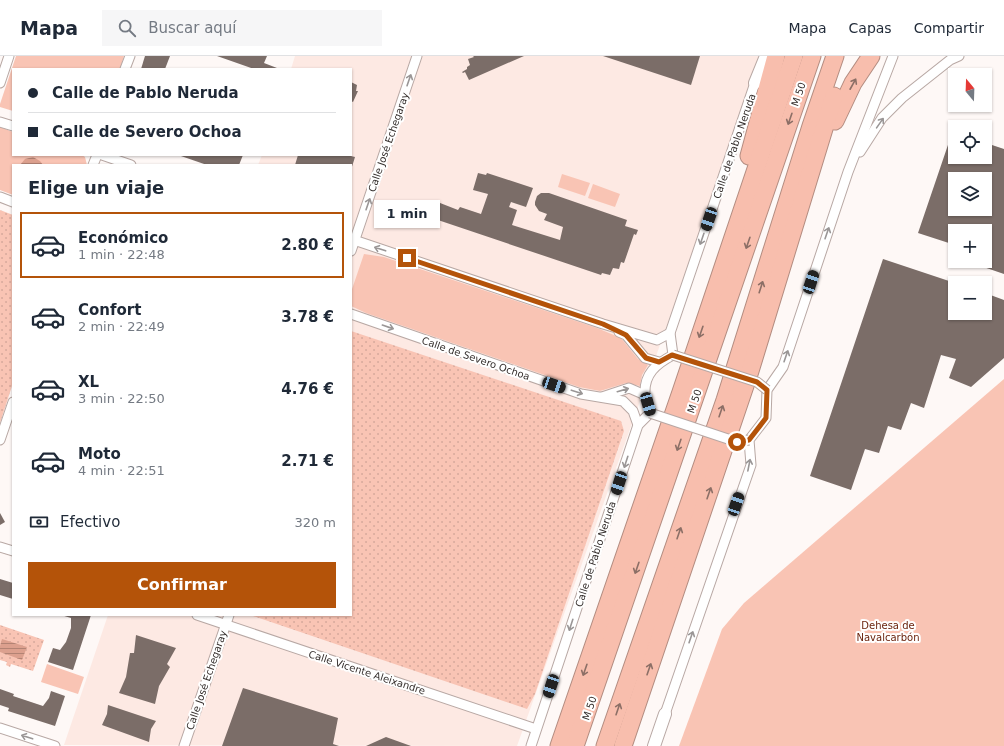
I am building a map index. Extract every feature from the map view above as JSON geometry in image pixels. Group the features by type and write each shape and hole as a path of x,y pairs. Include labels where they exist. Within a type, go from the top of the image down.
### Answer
{"highway":[{"path":"709,308 776,56"},
{"path":"559,746 794,56"},
{"name":"M 50","path":"575,746 812,56"},
{"path":"605,746 725,400 811,126 835,56"},
{"path":"624,744 750,371 846,56"},
{"path":"750,371 782,287 836,118 853,83 871,56"}],"street":[{"path":"0,83 9,56"},
{"path":"125,68 130,56"},
{"name":"Calle José Echegaray","path":"353,240 417,56"},
{"name":"Calle de Pablo Neruda","path":"672,355 670,333 755,83 762,56"},
{"path":"755,83 766,56"},
{"path":"655,746 741,489 751,465 749,440 766,418 767,390 782,367 850,167 893,56"},
{"path":"850,167 882,118 902,98 950,60 959,56"},
{"path":"0,122 12,126"},
{"path":"105,156 128,164"},
{"path":"0,197 12,202"},
{"path":"353,240 603,324 657,340 670,333"},
{"name":"Calle de Severo Ochoa","path":"352,314 581,394 623,401 633,411 638,425"},
{"path":"603,324 626,335 646,358 659,362"},
{"path":"749,440 737,442 650,413 645,395 647,377 659,362 672,355 757,382 767,390"},
{"path":"601,398 629,388 645,395"},
{"path":"0,440 12,405"},
{"name":"Calle de Pablo Neruda","path":"531,746 638,425 650,413"},
{"path":"0,547 12,551"},
{"name":"Calle Vicente Aleixandre","path":"200,616 536,729"},
{"name":"Calle José Echegaray","path":"184,746 229,616"},
{"path":"0,728 55,746"}],"shaded area":[{"path":"295,56 762,56 517,746 64,745 108,616 352,616 352,164 258,164 262,156 352,156 352,68 291,68"},
{"path":"33,157 42,164 21,164 25,159"},
{"path":"2,639 27,647 22,660 0,652"}],"green space":[{"path":"16,56 124,56 120,68 12,68"},
{"path":"12,68 12,111 0,107"},
{"path":"0,127 12,132 12,156 85,157 87,164 12,164 12,195 0,190"},
{"path":"562,174 590,183 585,196 558,187"},
{"path":"593,184 620,194 615,207 588,198"},
{"path":"0,210 12,215 12,386 0,423"},
{"path":"364,254 384,257 597,328 621,338 638,359 648,365 642,375 640,386 626,383 600,391 579,387 366,313 352,306 352,289"},
{"path":"352,331 621,421 624,431 535,694 527,709 253,616 352,616"},
{"name":"Dehesa de Navalcarbón","path":"1004,379 1004,746 679,746 722,629 744,603"},
{"path":"0,625 44,640 33,671 11,664 10,667 6,665 7,662 0,660"},
{"path":"47,664 84,677 78,694 41,682"}],"building":[{"path":"145,56 170,56 165,68 141,68"},
{"path":"217,56 267,56 264,63 277,68 251,68"},
{"path":"473,56 524,56 469,80 465,72 462,72 470,65 468,59 474,57"},
{"path":"603,56 700,56 691,85"},
{"path":"352,82 357,85 356,91 358,91 353,102"},
{"path":"948,145 948,164 992,164 992,145 1004,149 1004,274 986,268 992,268 992,224 948,224 948,243 918,233"},
{"path":"181,156 243,156 239,164 204,164"},
{"path":"298,156 355,157 352,167 352,164 295,164"},
{"path":"478,173 486,175 487,173 533,188 526,207 511,202 509,207 517,210 512,225 560,240 563,227 544,220 547,214 539,211 535,205 537,196 541,193 549,193 627,220 625,226 638,230 636,235 634,234 624,263 621,262 619,269 613,268 610,275 602,273 601,275 429,217 424,210 428,203 435,201 458,210 460,207 481,214 488,194 473,190"},
{"path":"883,259 948,281 948,320 992,320 992,296 1004,300 1004,358 971,387 949,378 956,359 941,355 924,408 911,403 901,430 888,426 879,453 865,449 851,490 810,476"},
{"path":"0,513 5,522 0,525"},
{"path":"0,579 12,583 12,599 0,595"},
{"path":"64,616 91,616 73,670 48,662 53,648 60,650 66,642 71,628 71,618"},
{"path":"136,635 176,648 167,664 170,667 159,686 155,704 119,693 126,677 130,653 134,653"},
{"path":"243,688 338,718 333,744 339,746 222,746"},
{"path":"0,689 14,694 13,696 43,706 49,698 51,691 65,696 55,726 8,711 9,708 0,705"},
{"path":"108,705 156,721 151,729 149,742 102,725 107,714"},
{"path":"386,737 411,746 366,746"}],"route":[{"path":"407,258 603,324 626,335 646,358 659,362 672,355 757,382 767,390 766,418 749,440 737,442"}]}
